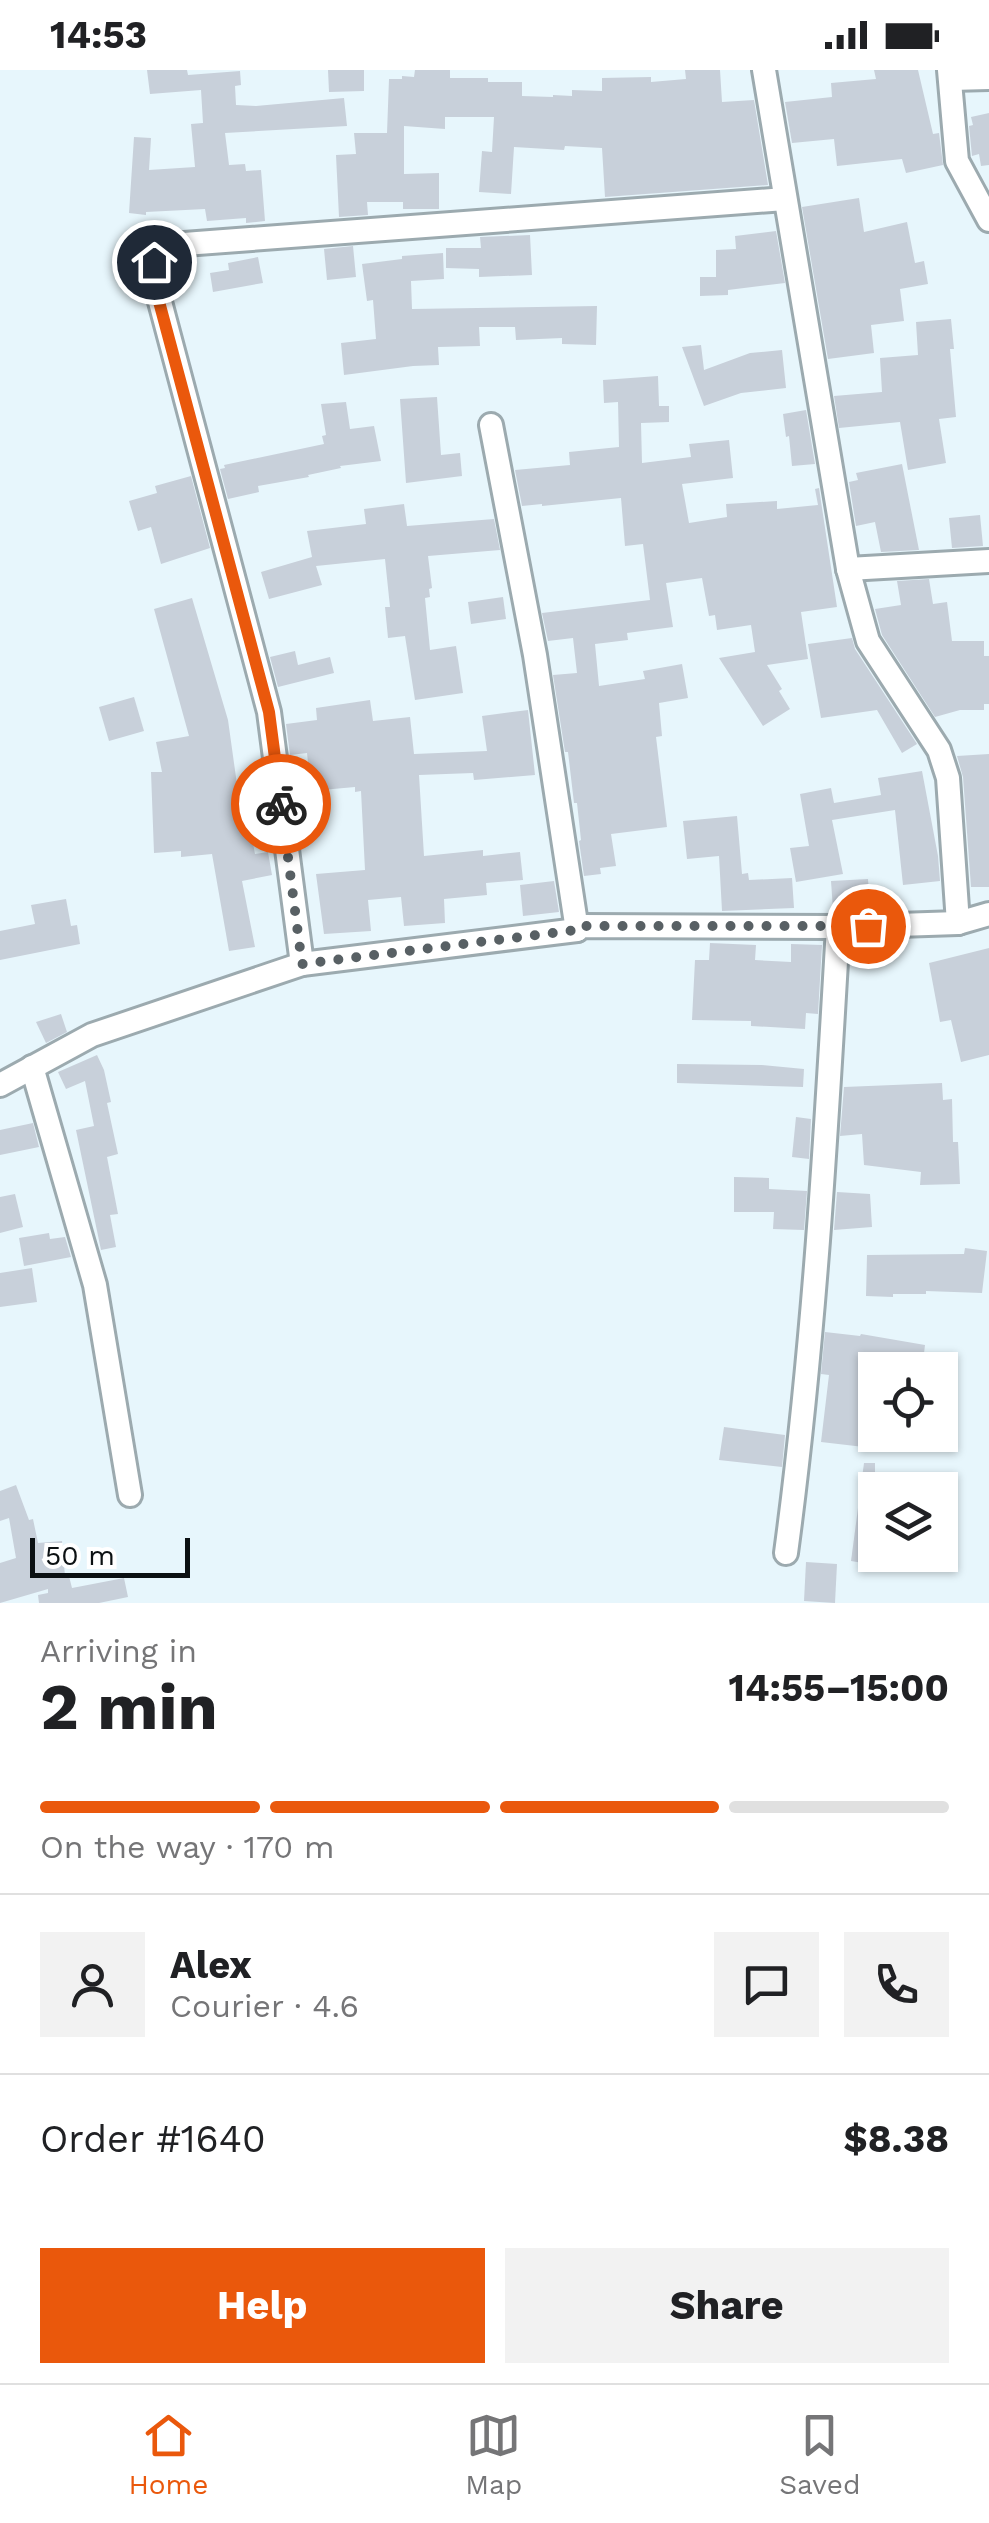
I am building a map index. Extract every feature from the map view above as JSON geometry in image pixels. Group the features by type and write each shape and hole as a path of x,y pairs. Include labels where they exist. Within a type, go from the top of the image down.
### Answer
{"street":[{"path":"764,70 848,569 868,641 944,763 958,924"},
{"path":"989,78 950,75 958,161 989,220"},
{"path":"302,964 269,712 154,283 154,262 172,246 785,199"},
{"path":"492,426 535,655 577,930"},
{"path":"848,569 989,561"},
{"path":"0,1084 92,1034 302,964 577,930 580,926 838,928 958,924 989,914"},
{"path":"786,1553 800,1453 838,928"},
{"path":"32,1067 95,1285 130,1494"}],"building":[{"path":"147,70 187,70 188,75 240,71 241,85 235,86 236,105 344,98 347,126 225,133 229,165 245,164 246,171 261,170 265,221 207,221 205,209 129,213 134,137 151,138 149,170 195,167 191,124 203,123 201,90 150,94"},
{"path":"328,70 364,70 364,91 329,92"},
{"path":"415,70 450,70 450,78 522,82 522,96 553,97 572,96 572,90 602,91 602,78 651,77 651,82 686,79 685,70 720,70 722,102 754,100 768,185 605,197 602,148 514,147 511,194 479,192 482,151 492,152 494,117 445,117 445,129 404,126 404,174 439,173 439,209 403,209 403,202 367,202 368,215 339,217 336,155 356,154 354,133 387,133 389,79 414,77"},
{"path":"874,70 918,70 933,134 939,133 943,165 906,173 902,159 837,166 834,139 792,143 785,102 832,97 831,83 876,79"},
{"path":"989,113 989,165 981,166 979,154 972,156 969,126 973,125 971,117"},
{"path":"859,198 864,232 907,222 915,263 924,261 928,284 900,289 904,321 871,325 874,353 828,359 802,207"},
{"path":"776,231 785,283 728,290 728,295 700,296 700,277 716,277 716,250 736,249 735,236"},
{"path":"530,235 532,275 479,277 479,269 446,268 446,248 481,248 480,237"},
{"path":"353,246 356,277 327,280 324,249"},
{"path":"443,253 444,279 411,281 412,309 597,306 596,345 562,344 562,338 516,340 515,327 479,327 480,346 438,347 439,365 344,375 341,343 376,339 373,300 367,301 362,264"},
{"path":"258,257 263,283 213,292 210,273 229,270 228,263"},
{"path":"951,319 956,417 939,419 946,463 908,470 900,422 839,428 834,396 882,392 880,358 918,355 916,322"},
{"path":"701,345 704,370 750,353 782,350 786,388 741,393 704,406 682,347"},
{"path":"658,376 659,406 669,406 669,422 641,423 642,463 691,457 689,444 729,440 733,478 682,484 689,523 727,517 726,504 777,501 777,509 818,505 815,489 819,488 837,607 801,612 808,659 767,665 790,709 763,726 719,658 755,652 751,625 717,630 715,615 709,616 702,578 666,583 673,627 627,633 628,640 595,644 599,686 645,679 643,671 682,664 688,698 659,703 662,736 656,737 667,827 611,834 616,866 600,868 601,874 584,876 577,803 553,675 577,673 573,638 548,641 542,613 650,600 643,544 625,546 621,498 522,506 515,470 570,465 569,452 619,447 618,402 604,403 603,380"},
{"path":"437,397 441,455 460,453 462,476 406,483 400,399"},
{"path":"346,402 350,429 374,426 381,461 340,466 309,477 258,486 259,492 228,499 220,469 224,465 324,444 321,404"},
{"path":"806,410 815,464 792,466 783,414"},
{"path":"902,464 919,550 881,552 875,522 856,526 849,482 858,480 856,473"},
{"path":"191,476 210,548 161,564 151,527 138,531 129,501 157,493 155,486"},
{"path":"404,504 407,526 494,519 500,550 428,556 432,588 430,597 425,598 430,650 456,646 463,693 415,700 405,636 388,638 385,607 390,607 385,559 316,566 322,585 269,599 261,572 312,557 307,531 366,524 364,509"},
{"path":"980,515 983,546 952,548 949,518"},
{"path":"929,579 933,604 947,602 952,641 984,641 984,656 989,656 989,704 984,704 984,710 960,710 935,717 882,635 875,609 901,605 897,581"},
{"path":"503,597 506,619 471,624 468,602"},
{"path":"192,598 228,720 240,806 246,806 255,854 268,852 272,875 242,881 255,947 229,951 212,854 181,857 181,851 154,853 151,772 162,772 156,742 189,736 154,609"},
{"path":"852,638 855,649 917,744 902,753 877,710 821,718 808,644"},
{"path":"295,651 298,665 330,657 334,673 278,687 270,657"},
{"path":"134,697 144,731 109,741 99,707"},
{"path":"370,700 373,721 410,717 414,754 487,751 482,716 528,710 535,775 474,780 473,773 419,775 424,856 483,850 483,856 520,852 523,880 486,883 487,895 444,899 445,923 404,926 401,897 368,900 371,931 324,934 316,874 365,870 361,791 355,792 355,787 311,791 307,753 290,755 286,724 317,720 316,708"},
{"path":"989,754 989,887 971,887 963,777 957,756"},
{"path":"922,771 940,881 903,885 895,810 832,820 843,874 796,882 790,848 809,846 800,794 831,788 834,803 881,795 878,778"},
{"path":"737,816 742,874 748,873 749,880 792,878 794,908 722,911 719,856 687,859 683,821"},
{"path":"868,879 870,907 833,910 831,881"},
{"path":"554,881 559,912 523,916 520,885"},
{"path":"66,899 71,926 77,925 80,944 0,960 0,931 35,924 31,905"},
{"path":"710,943 756,945 755,960 791,962 791,944 822,945 818,1014 806,1013 805,1029 751,1026 751,1021 692,1020 695,960 709,960"},
{"path":"989,948 989,1055 961,1062 951,1020 940,1022 929,963"},
{"path":"61,1014 67,1032 46,1043 36,1022"},
{"path":"97,1055 111,1102 107,1103 118,1154 107,1157 118,1214 110,1215 116,1247 101,1250 76,1130 94,1126 85,1081 66,1089 58,1072"},
{"path":"677,1064 804,1069 803,1087 677,1083"},
{"path":"942,1083 943,1100 952,1099 953,1142 958,1142 960,1184 920,1185 921,1172 864,1165 862,1134 840,1136 844,1087"},
{"path":"796,1117 811,1119 809,1159 792,1157"},
{"path":"33,1123 39,1147 0,1155 0,1130"},
{"path":"734,1177 769,1178 769,1189 807,1191 804,1230 773,1229 774,1212 734,1212"},
{"path":"837,1192 870,1194 872,1227 834,1230"},
{"path":"15,1194 23,1227 0,1233 0,1197"},
{"path":"49,1233 50,1239 65,1237 71,1257 24,1266 19,1238"},
{"path":"965,1248 987,1251 982,1293 926,1291 893,1297 866,1296 867,1255 964,1254"},
{"path":"32,1268 37,1302 0,1307 0,1273"},
{"path":"825,1332 925,1345 924,1352 858,1352 858,1446 821,1442 829,1375 821,1374"},
{"path":"724,1427 785,1435 782,1467 719,1460"},
{"path":"864,1463 875,1463 875,1472 863,1472"},
{"path":"16,1485 29,1520 33,1519 38,1543 62,1541 65,1576 69,1576 72,1588 124,1578 128,1597 99,1603 39,1603 38,1595 48,1593 48,1589 0,1603 0,1563 16,1558 9,1518 0,1521 0,1491"},
{"path":"858,1508 858,1562 851,1561"},
{"path":"806,1562 837,1564 835,1603 804,1601"}],"way so far":[{"path":"281,804 302,964 577,930 580,926 868,926"}],"route":[{"path":"154,262 154,283 269,712 281,804"}]}
